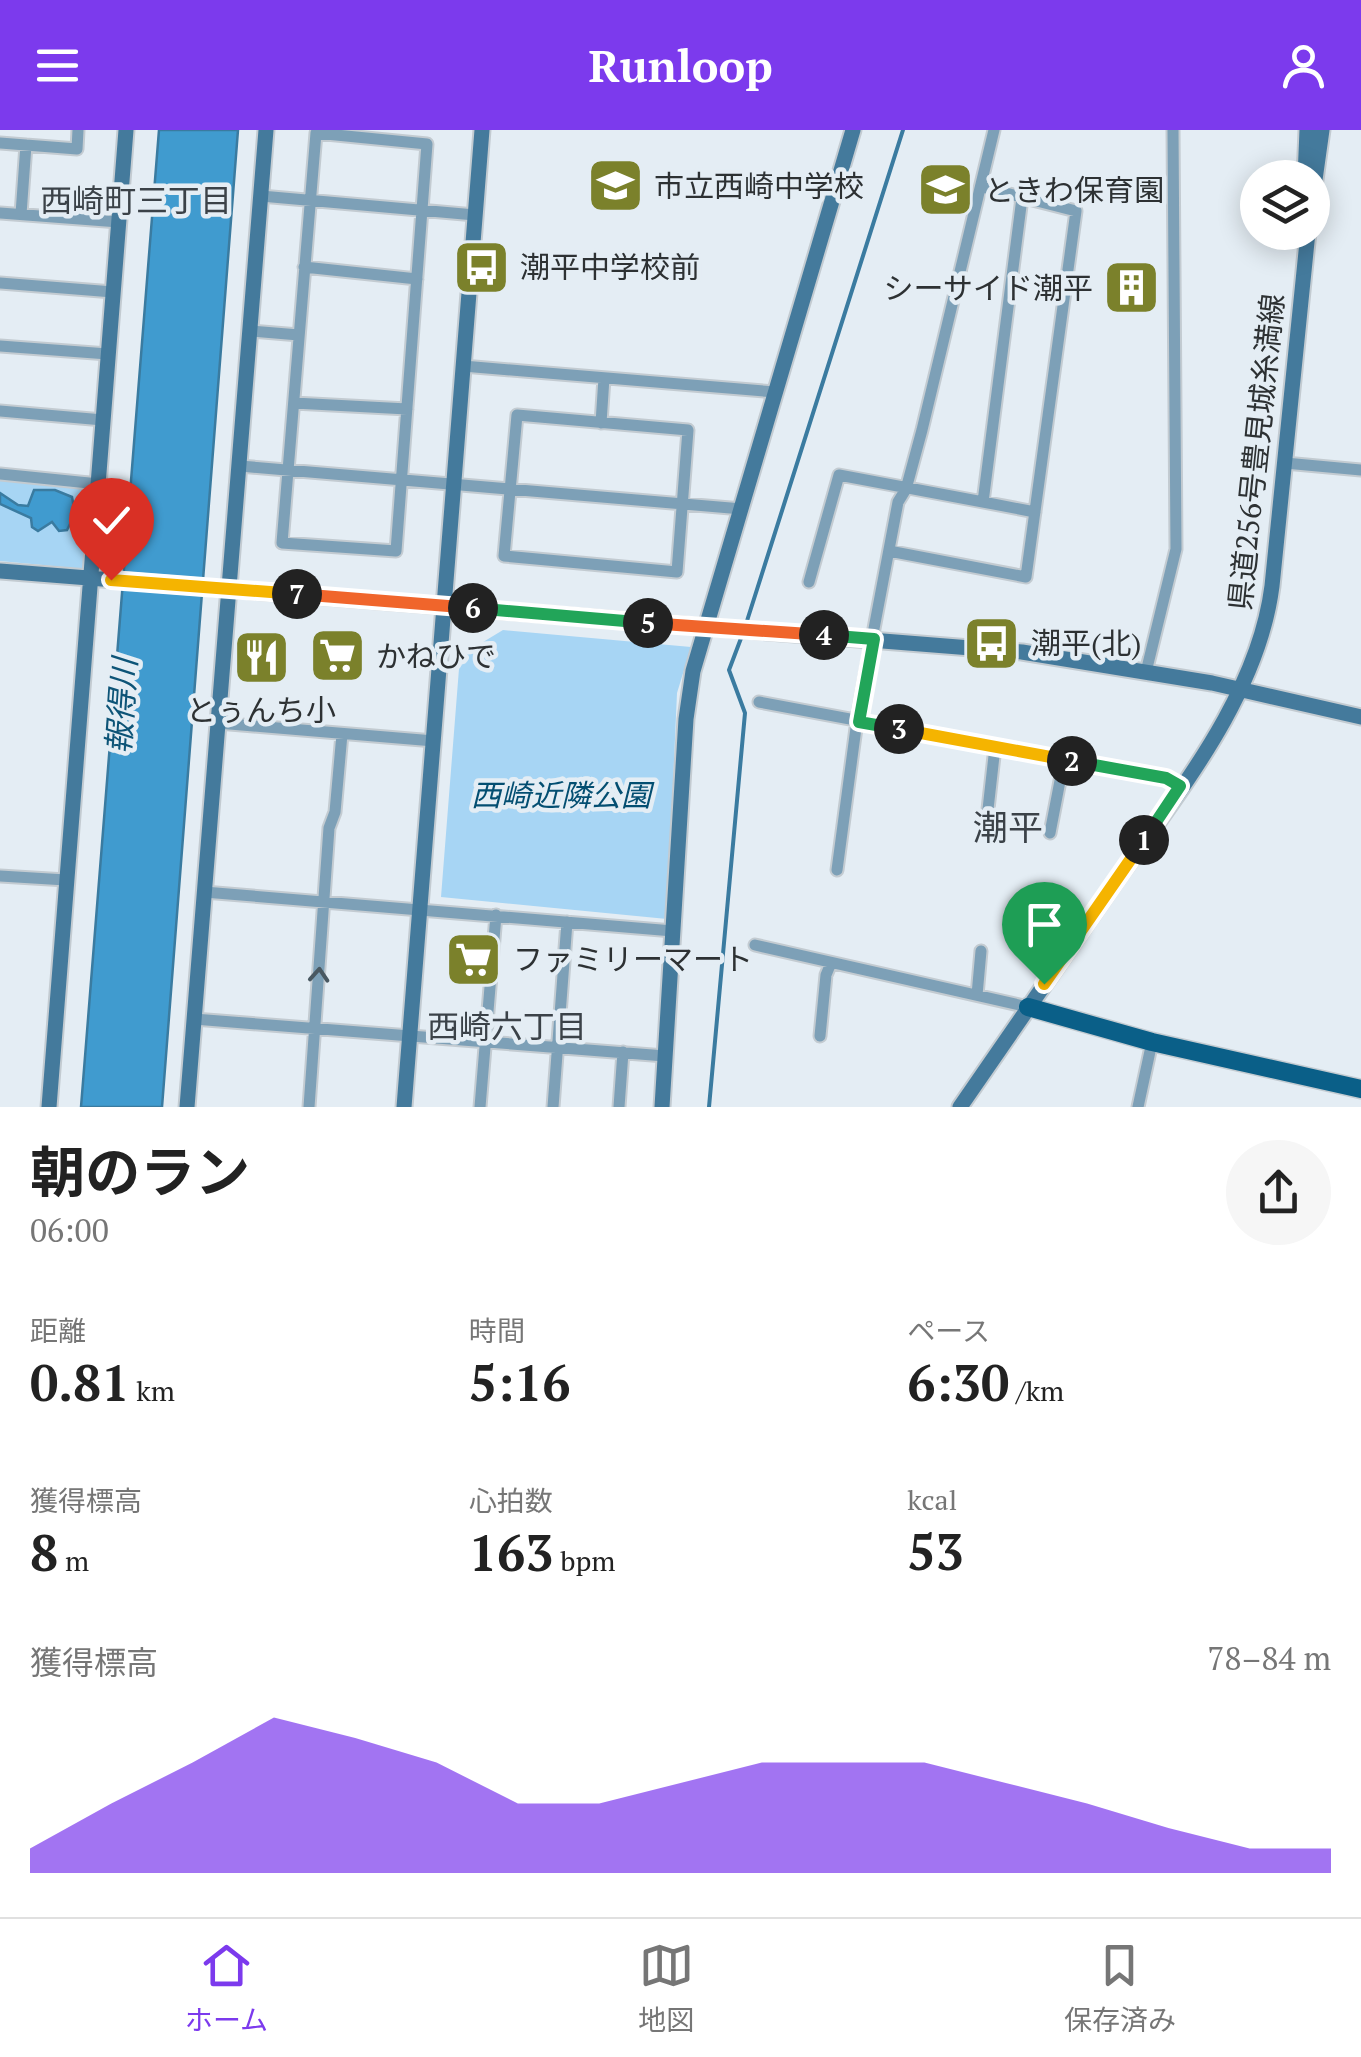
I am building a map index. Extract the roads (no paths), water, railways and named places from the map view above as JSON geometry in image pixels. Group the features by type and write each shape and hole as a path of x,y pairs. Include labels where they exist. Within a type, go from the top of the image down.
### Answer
{"main road":[{"path":"1028,1008 1152,1042 1361,1089"}],"street":[{"path":"0,143 77,149 78,130"},
{"path":"49,1107 126,130"},
{"path":"187,1107 266,130"},
{"path":"404,1107 482,130"},
{"path":"662,1107 686,720 693,671 854,130"},
{"path":"837,870 898,502 906,489 994,130"},
{"path":"1146,672 1176,549 1173,130"},
{"path":"1307,160 1308,130"},
{"path":"1318,160 1322,130"},
{"path":"316,133 427,144 422,210 396,550 282,544 316,133"},
{"path":"20,214 26,145"},
{"path":"889,551 1026,578 1076,211 982,188"},
{"path":"261,196 475,215"},
{"path":"982,502 1022,198"},
{"path":"0,213 119,222"},
{"name":"県道256号豊見城糸満線","path":"960,1107 1180,786 1241,690 1270,606 1304,250"},
{"path":"304,268 417,278"},
{"path":"0,283 113,292"},
{"path":"251,331 299,335"},
{"path":"0,346 108,354"},
{"path":"463,366 775,392"},
{"path":"600,423 604,378"},
{"path":"294,402 407,409"},
{"path":"0,410 104,420"},
{"path":"518,415 600,423 688,430 677,572 504,556 518,415"},
{"path":"1285,463 1361,470"},
{"path":"240,466 742,508"},
{"path":"0,474 99,484"},
{"path":"809,582 839,476 1035,512"},
{"path":"0,571 1022,652 1241,690 1361,717"},
{"path":"759,702 1166,778 1180,786"},
{"path":"218,724 434,741"},
{"path":"309,1107 330,828 342,734"},
{"path":"986,827 994,747"},
{"path":"1050,833 1064,760"},
{"path":"0,876 66,880"},
{"path":"204,892 673,931"},
{"path":"480,1107 496,916"},
{"path":"553,1107 567,922"},
{"path":"755,945 1028,1008"},
{"path":"976,996 981,951"},
{"path":"820,1036 830,963"},
{"path":"194,1019 665,1056"},
{"path":"1138,1107 1152,1042"},
{"path":"619,1107 623,1052"}],"water":[{"name":"報得川","path":"159,130 238,130 162,1107 81,1107"},
{"path":"34,490 55,490 72,497 75,514 67,530 59,531 52,522 38,531 32,527 31,518 0,504 0,493 18,505 28,506"}],"waterway":[{"path":"746,624 903,130"},
{"path":"709,1107 745,713 729,670 743,633"}],"place":[{"name":"市立西崎中学校","path":"615,186"},
{"name":"ときわ保育園","path":"945,190"},
{"name":"潮平中学校前","path":"481,267"},
{"name":"シーサイド潮平","path":"1132,288"},
{"name":"潮平(北)","path":"992,643"},
{"name":"かねひで","path":"337,656"},
{"name":"とぅんち小","path":"261,658"},
{"name":"ファミリーマート","path":"474,959"}],"district":[{"name":"西崎町三丁目","path":"136,200"},
{"name":"潮平","path":"1008,827"},
{"name":"西崎六丁目","path":"507,1026"}],"park label":[{"name":"西崎近隣公園","path":"561,795"}]}
